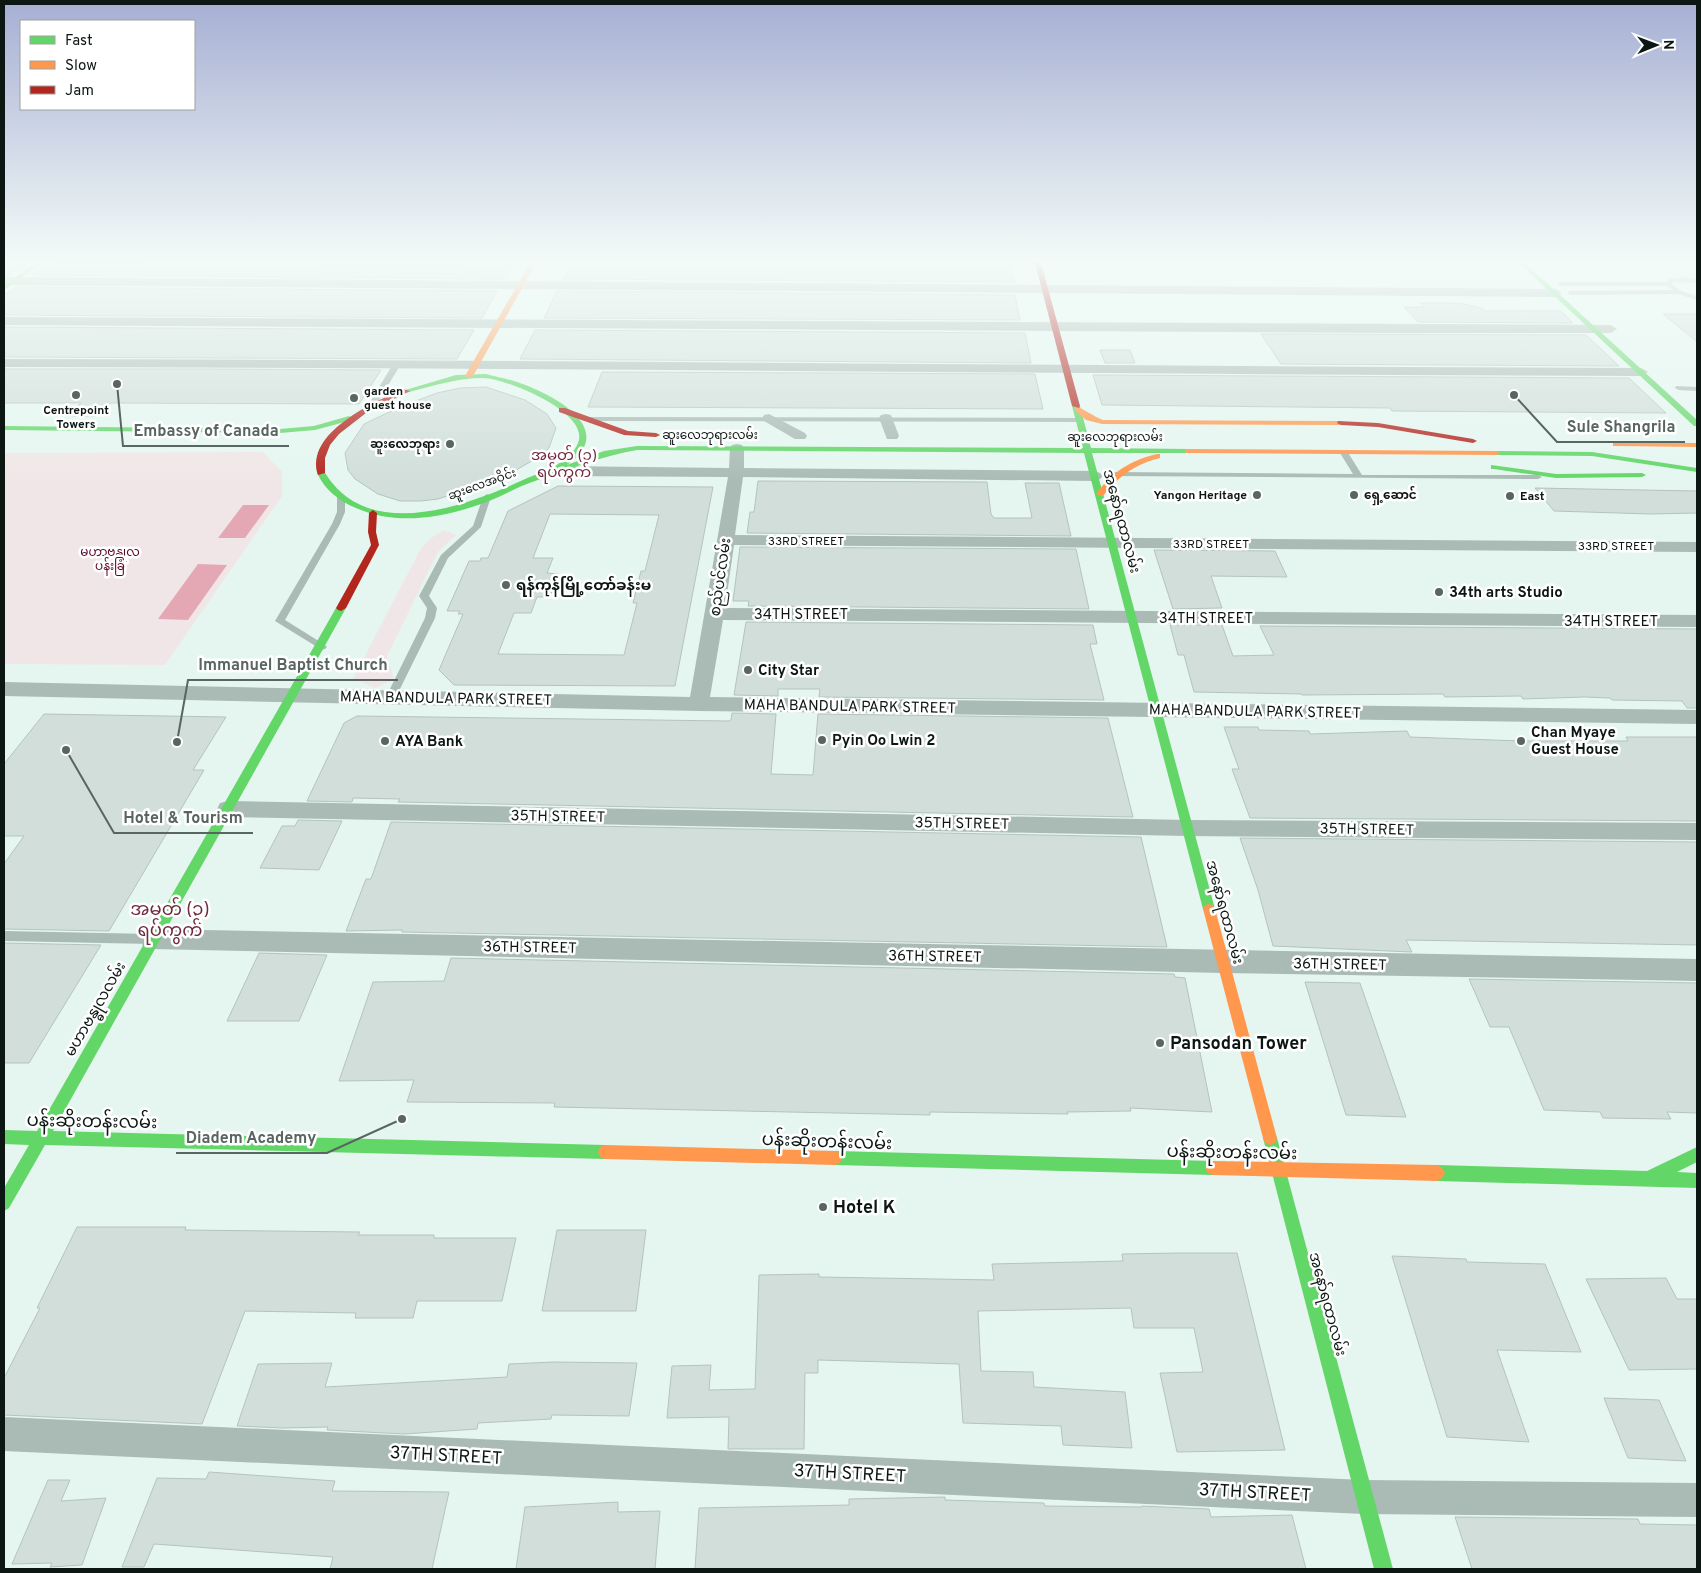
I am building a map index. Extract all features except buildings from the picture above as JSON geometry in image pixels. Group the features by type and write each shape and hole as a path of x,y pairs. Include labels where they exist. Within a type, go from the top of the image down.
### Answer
{"main road":[{"path":"466,372 490,336"},
{"name":"အနော်ရထာလမ်း","path":"1058,336 1384,1569"},
{"path":"1602,336 1641,372 1689,421"},
{"path":"486,376 497,360"},
{"path":"522,364 521,372 525,379 545,398"},
{"path":"4,428 280,431 308,429 328,426 420,386 466,372 521,385 562,410"},
{"path":"1675,385 1694,394"},
{"name":"ဆူးလေဘုရားလမ်း","path":"562,410 627,433 666,435"},
{"name":"ဆူးလေအဝိုင်း","path":"320,465 322,480 341,497 373,514 400,515 446,511 537,478 576,453 583,441 584,432 581,426 562,410"},
{"path":"308,454 320,465 325,447 334,433 360,413"},
{"path":"1079,415 1102,422 1340,423 1378,425 1476,442"},
{"path":"1630,444 1664,432"},
{"name":"ဆူးလေဘုရားလမ်း","path":"771,436 805,436"},
{"name":"ဆူးလေဘုရားလမ်း","path":"1182,439 1697,445"},
{"name":"ဆူးလေဘုရားလမ်း","path":"537,478 607,452 622,449 738,448 1344,454 1592,454 1697,470"},
{"path":"1100,494 1114,474 1129,465 1150,457 1186,451"},
{"path":"1436,454 1510,470 1556,476 1697,476"},
{"name":"မဟာဗန္ဓုလလမ်း","path":"4,1203 39,1138 162,939 236,809 375,545 372,532 373,514"},
{"name":"ပန်းဆိုးတန်းလမ်း","path":"4,1137 1697,1180"},
{"name":"ပန်းဆိုးတန်းလမ်း","path":"1650,1178 1697,1154"},
{"name":"ပန်းဆိုးတန်းလမ်း","path":"1650,1178 1681,1191"}],"street":[{"path":"4,363 402,364 466,372 497,360 522,364 1067,370 1641,372"},
{"path":"402,364 466,372"},
{"path":"770,418 805,436"},
{"path":"886,418 892,436"},
{"name":"စည်ပင်လမ်း","path":"699,704 715,614 738,448"},
{"path":"559,471 1094,476"},
{"name":"33RD STREET","path":"725,540 1697,547"},
{"name":"34TH STREET","path":"715,614 1697,621"},
{"name":"MAHA BANDULA PARK STREET","path":"4,689 699,704 1697,717"},
{"name":"35TH STREET","path":"236,809 1188,828 1697,832"},
{"name":"36TH STREET","path":"162,939 1223,962 1697,970"},
{"name":"37TH STREET","path":"4,1434 1364,1497 1697,1500"}],"lane":[{"path":"371,407 402,364"},
{"path":"586,419 1079,415"},
{"path":"1344,454 1359,477"},
{"path":"1114,474 1359,477 1556,476"},
{"path":"322,647 280,621 339,518 341,497"},
{"path":"391,697 430,618 432,608 424,596 444,557 477,526 487,497"},
{"path":"4,936 162,939"}],"green space":[{"name":"မဟာဗန္ဓုလ ပန်းခြံ","path":"263,452 282,472 282,496 165,665 4,664 4,453"},
{"path":"444,530 456,535 438,552 387,656 394,679 376,688 353,679 420,550 431,538"}],"shaded area":[{"path":"243,505 269,505 245,538 218,538"},
{"path":"198,564 227,565 188,620 158,619"}],"traffic: fast":[{"path":"1602,336 1697,424"},
{"path":"321,473 332,490 349,502 370,511 393,516 416,516 440,513 486,499 543,474 559,466 574,455 583,442 584,433 571,415 561,407 527,388 486,376"},
{"path":"406,391 456,377 486,376"},
{"path":"1076,406 1209,909"},
{"path":"4,428 280,431 315,428 349,418"},
{"path":"537,478 607,453 637,448 1188,451"},
{"path":"1496,453 1592,454 1697,470"},
{"path":"1494,467 1556,476 1642,475"},
{"path":"4,1203 341,608"},
{"path":"4,1137 605,1152"},
{"path":"1270,1138 1384,1569"},
{"path":"1651,1177 1697,1154"},
{"path":"835,1158 1213,1168"},
{"path":"1437,1173 1697,1180"}],"traffic: slow":[{"path":"469,376 491,336"},
{"path":"1078,409 1089,418 1102,422 1341,423"},
{"path":"1616,444 1697,445"},
{"path":"1188,451 1496,453"},
{"path":"1100,494 1125,469 1139,461 1157,456"},
{"path":"1209,909 1270,1138"},
{"path":"605,1152 835,1158"},
{"path":"1213,1168 1437,1173"}],"traffic: jam":[{"path":"1058,336 1076,406"},
{"path":"321,473 321,458 327,444 336,432 363,412 406,391"},
{"path":"562,410 627,433 656,435"},
{"path":"1341,423 1378,425 1473,441"},
{"path":"341,608 375,545 372,532 373,513"}],"place":[{"name":"Embassy of Canada","path":"117,384"},
{"name":"Centrepoint Towers","path":"76,395"},
{"name":"Sule Shangrila","path":"1514,395"},
{"name":"garden guest house","path":"354,398"},
{"name":"ဆူးလေဘုရား","path":"450,444"},
{"name":"Yangon Heritage","path":"1257,495"},
{"name":"ရှေ့ဆောင်","path":"1354,495"},
{"name":"East","path":"1510,496"},
{"name":"ရန်ကုန်မြို့တော်ခန်းမ","path":"506,585"},
{"name":"34th arts Studio","path":"1439,592"},
{"name":"City Star","path":"748,670"},
{"name":"Pyin Oo Lwin 2","path":"822,740"},
{"name":"AYA Bank","path":"385,741"},
{"name":"Chan Myaye Guest House","path":"1521,741"},
{"name":"Immanuel Baptist Church","path":"177,742"},
{"name":"Hotel & Tourism","path":"66,750"},
{"name":"Pansodan Tower","path":"1160,1043"},
{"name":"Diadem Academy","path":"402,1119"},
{"name":"Hotel K","path":"823,1207"}],"district":[{"name":"အမှတ် (၁) ရပ်ကွက်","path":"564,464"},
{"name":"အမှတ် (၃) ရပ်ကွက်","path":"170,920"}]}
